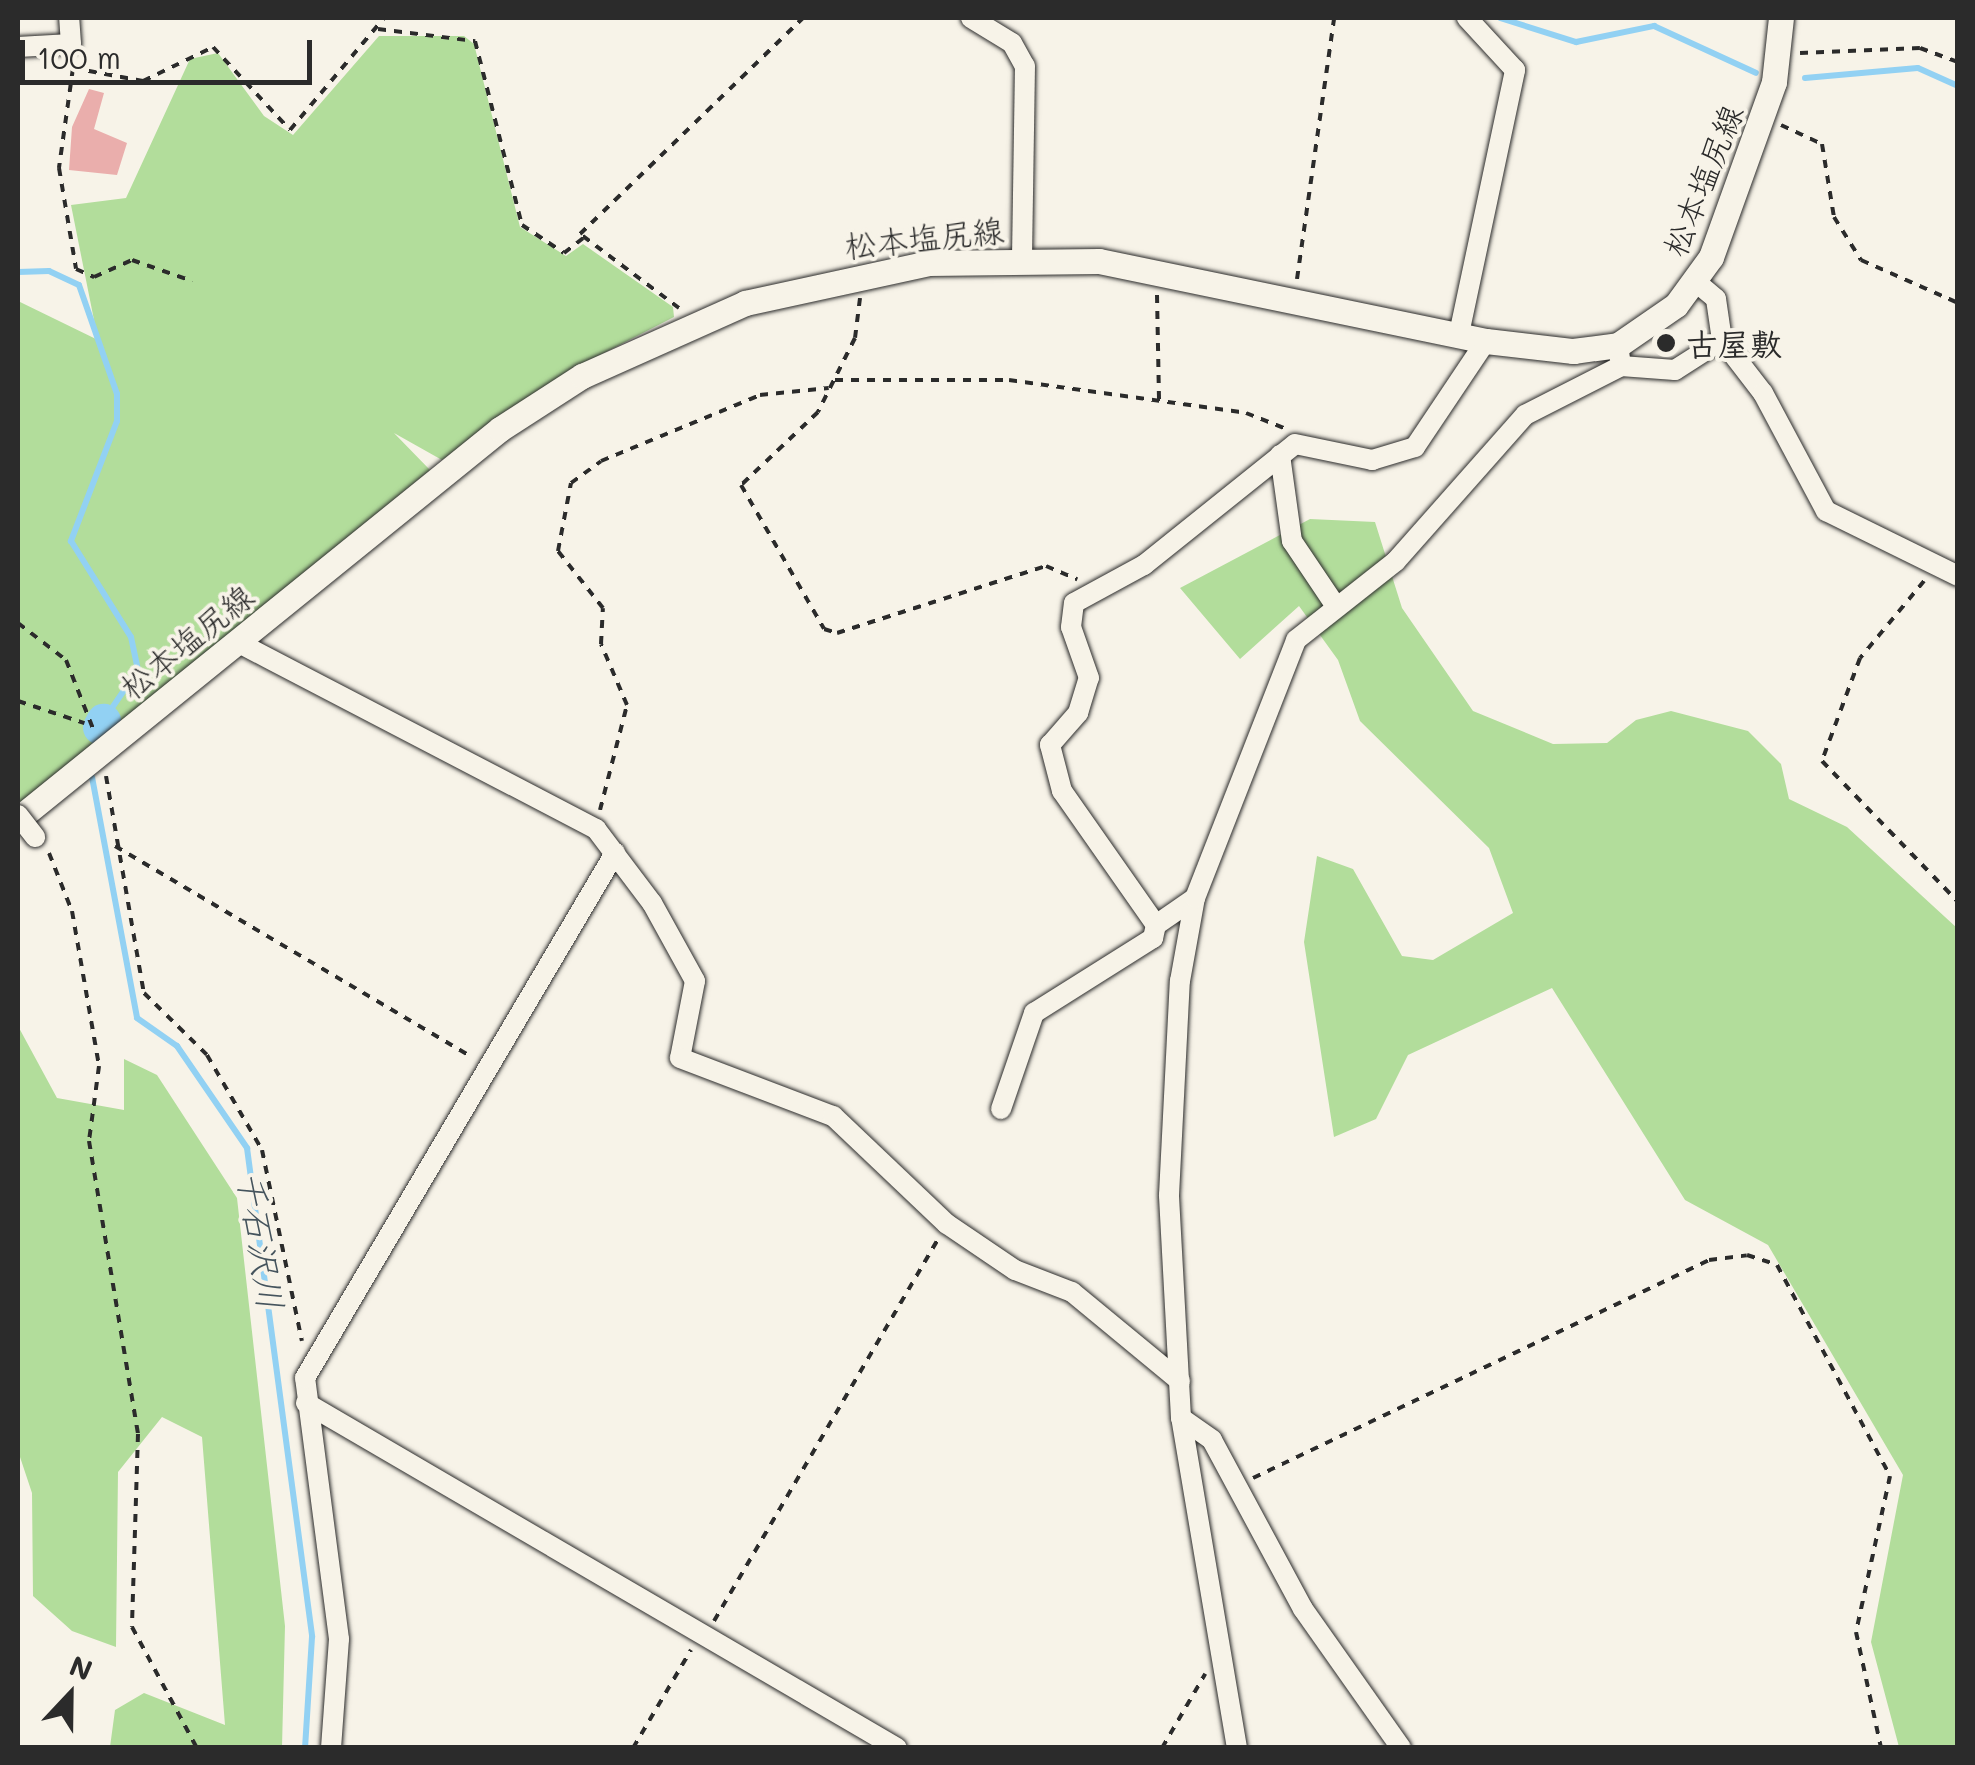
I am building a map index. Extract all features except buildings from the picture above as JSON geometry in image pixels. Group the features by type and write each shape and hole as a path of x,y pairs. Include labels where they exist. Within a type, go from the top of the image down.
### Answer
{"main road":[{"name":"松本塩尻線","path":"23,824 105,748 500,430 695,320 860,275 1022,259 1156,270 1486,341 1619,356 1696,282 1764,117 1781,50 1781,18"}],"street":[{"path":"18,48 71,44 69,18"},
{"path":"971,18 1012,43 1026,66 1022,259"},
{"path":"1459,334 1514,70 1467,18"},
{"path":"1696,282 1716,299 1722,340 1763,393 1826,511 1948,571"},
{"path":"1238,1748 1218,1654 1181,1418 1169,1195 1180,981 1196,898 1281,668 1296,640 1335,605 1396,562 1524,415 1619,356 1675,370 1722,340"},
{"path":"1156,925 1062,791 1050,756 1056,733 1088,694 1071,626 1074,604 1144,565 1287,450 1372,460 1415,447 1486,341"},
{"path":"1287,450 1292,541 1335,605"},
{"path":"237,642 596,829 615,852 695,981 680,1058 833,1116 947,1224 1014,1270 1072,1292 1180,1381"},
{"path":"331,1748 339,1639 306,1403 312,1358 615,852"},
{"path":"1001,1109 1034,1013 1153,938 1156,925 1196,898"},
{"path":"306,1403 897,1748"},
{"path":"1181,1418 1212,1440 1240,1484 1303,1608 1401,1748"}],"path":[{"path":"192,282 132,260 94,277 76,269 59,168 73,68 143,81 213,48 290,130 384,18"},
{"path":"378,29 475,41 522,225 564,253 584,238 803,18"},
{"path":"1300,300 1294,257 1334,18"},
{"path":"1781,50 1920,48 1958,62"},
{"path":"1764,117 1822,144 1834,217 1861,260 1958,303"},
{"path":"584,238 695,320"},
{"path":"1156,270 1159,400"},
{"path":"860,275 856,338 831,388 741,485 824,628 837,633 1046,566 1073,574 1090,594"},
{"path":"835,380 1009,380 1106,400 1159,400 1266,419 1287,450"},
{"path":"596,829 628,705 601,644 603,608 558,551 570,483 601,461 760,395 831,388"},
{"path":"1948,571 1860,658 1822,761 1958,902"},
{"path":"18,623 66,660 82,685 86,724 105,748 116,846 144,994 207,1055 262,1150 295,1327 312,1358"},
{"path":"18,701 86,724"},
{"path":"23,824 60,865 99,1066 89,1141 138,1434 132,1627 197,1748"},
{"path":"116,846 487,1066"},
{"path":"634,1748 947,1224"},
{"path":"1240,1484 1708,1260 1747,1255 1777,1264 1890,1476 1856,1632 1880,1748"},
{"path":"1162,1748 1218,1654"}],"green space":[{"path":"379,36 464,36 474,44 520,227 566,256 583,244 673,307 674,317 567,372 442,460 394,433 430,470 18,807 18,301 98,340 71,205 126,198 190,59 218,53 264,116 293,135"},
{"path":"1310,519 1375,522 1402,608 1473,711 1553,744 1607,743 1636,720 1671,711 1748,731 1781,764 1789,799 1847,827 1957,928 1957,1747 1899,1747 1871,1642 1903,1475 1768,1245 1685,1200 1552,988 1408,1055 1376,1119 1334,1137 1304,942 1317,856 1353,869 1402,956 1433,960 1513,913 1489,848 1360,721 1338,660 1299,606 1240,659 1180,588"},
{"path":"18,1026 57,1098 124,1110 124,1059 157,1075 237,1198 285,1626 282,1747 110,1747 115,1710 144,1693 225,1725 202,1437 162,1417 118,1472 116,1647 72,1631 33,1596 32,1493 18,1451"}],"waterway":[{"path":"1500,18 1576,42 1654,26 1756,73"},
{"path":"1805,78 1918,68 1958,86"},
{"name":"千石沢川","path":"18,272 49,271 79,285 117,394 117,421 71,541 131,637 138,670 103,721"},
{"name":"千石沢川","path":"100,727 103,721"},
{"name":"千石沢川","path":"92,777 137,1018 177,1046 247,1148 312,1637 305,1748"}],"place":[{"name":"古屋敷","path":"1666,343"}]}
